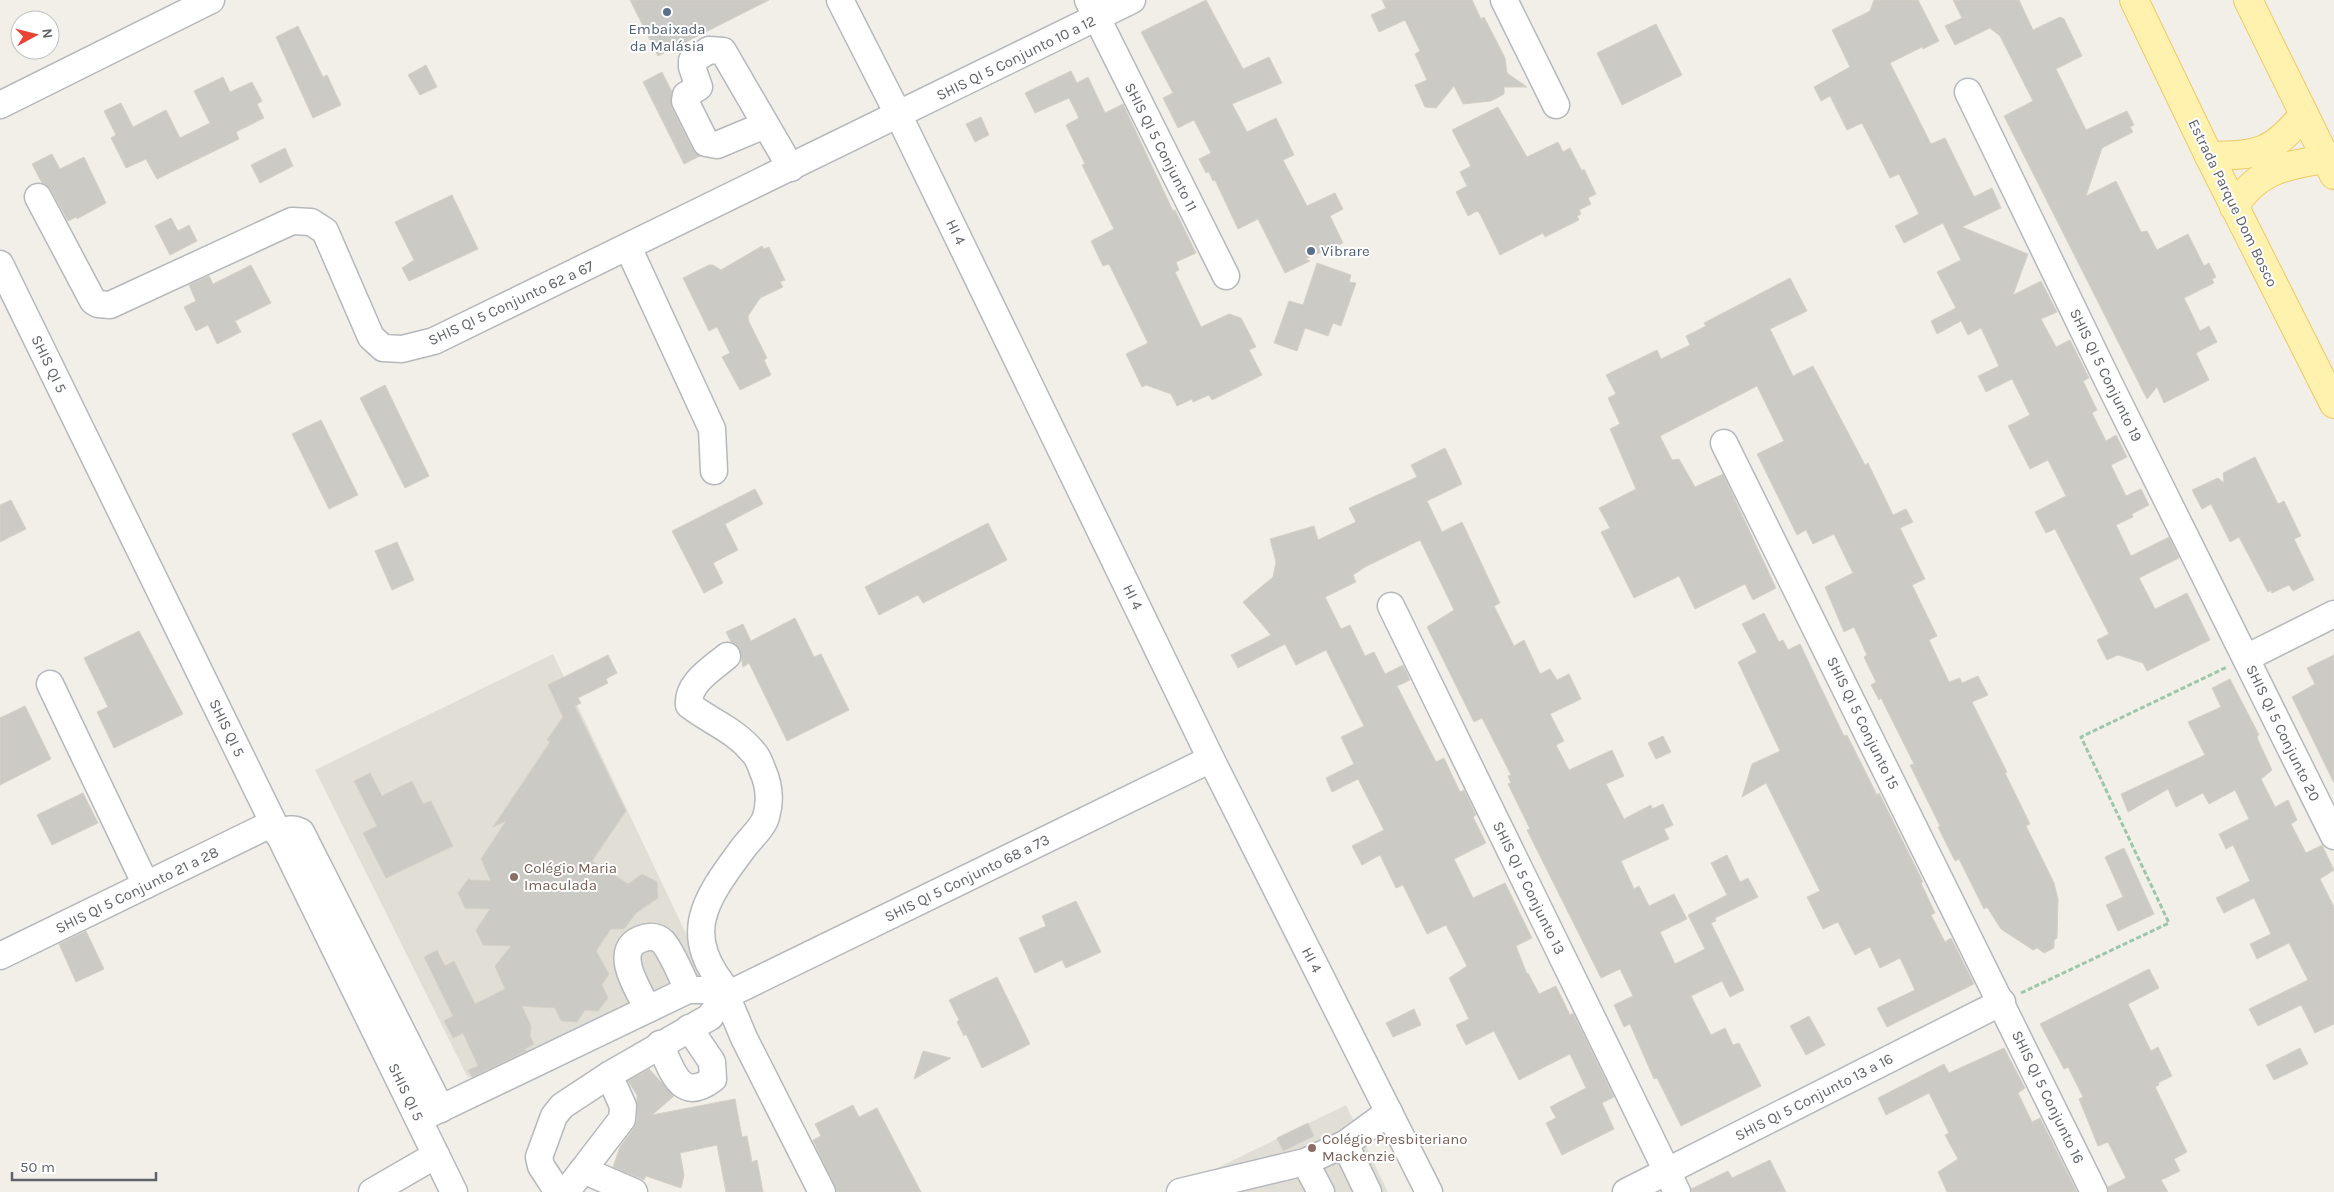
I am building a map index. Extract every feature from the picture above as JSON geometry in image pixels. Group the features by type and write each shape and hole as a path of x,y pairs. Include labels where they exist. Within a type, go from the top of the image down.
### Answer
{"main road":[{"name":"Estrada Parque Dom Bosco","path":"2134,0 2208,156 2334,404"},
{"path":"2234,207 2244,191 2255,181 2281,168 2330,167 2248,0"},
{"path":"2208,156 2247,155 2273,146 2290,131 2304,114"}],"street":[{"path":"0,105 211,0"},
{"name":"HI 4","path":"840,0 899,116 1211,759 1429,1192"},
{"name":"SHIS QI 5 Conjunto 10 a 12","path":"899,116 1092,9 1132,0"},
{"path":"1504,0 1556,105"},
{"name":"SHIS QI 5 Conjunto 11","path":"1092,9 1226,276"},
{"path":"765,125 717,145 706,143 685,101 686,96 700,87 736,73 791,168"},
{"name":"SHIS QI 5 Conjunto 19","path":"1968,92 2246,658"},
{"name":"SHIS QI 5 Conjunto 62 a 67","path":"38,196 93,301 98,304 110,305 292,221 311,222 326,230 371,337 383,348 402,349 434,342 899,116"},
{"path":"628,248 712,429 714,471"},
{"name":"SHIS QI 5","path":"0,264 276,828 430,1114 436,1155 454,1192"},
{"name":"SHIS QI 5 Conjunto 15","path":"1724,443 2002,1002"},
{"name":"SHIS QI 5 Conjunto 13","path":"1391,606 1672,1182"},
{"path":"2246,658 2334,614"},
{"path":"727,656 691,688 688,696 689,705 734,732 755,753 767,779 769,800 766,818 731,864 703,910 701,941 705,959 727,996 744,1038 822,1192"},
{"name":"SHIS QI 5 Conjunto 20","path":"2246,658 2334,836"},
{"path":"50,684 146,885"},
{"name":"SHIS QI 5 Conjunto 68 a 73","path":"727,996 1211,759"},
{"name":"SHIS QI 5 Conjunto 21 a 28","path":"0,956 146,885 276,828"},
{"path":"648,1009 631,975 627,961 629,949 635,941 647,937 656,937 664,943 688,990"},
{"path":"430,1114 688,990 707,990 727,996"},
{"path":"558,1192 540,1166 539,1158 554,1116 562,1106 660,1044 710,1017 727,996"},
{"name":"SHIS QI 5 Conjunto 13 a 16","path":"1626,1192 1672,1182 2002,1002"},
{"name":"SHIS QI 5 Conjunto 16","path":"2002,1002 2094,1192"},
{"path":"660,1044 680,1084 688,1088 701,1088 713,1079 712,1062 689,1028"},
{"path":"566,1192 622,1119 623,1106 610,1075"},
{"path":"1180,1192 1305,1162 1345,1144 1389,1112"},
{"path":"1345,1144 1368,1192"},
{"path":"372,1192 436,1155"},
{"path":"1305,1162 1321,1192"},
{"path":"583,1170 634,1192"}],"path":[{"path":"2002,1002 2169,922 2081,737 2246,658"}],"shaded area":[{"name":"Colégio Maria Imaculada","path":"553,654 710,984 468,1078 315,770"},
{"name":"Colégio Presbiteriano Mackenzie","path":"1346,1105 1388,1192 1168,1192"}],"building":[{"path":"630,0 769,0 658,56"},
{"path":"1206,0 1243,69 1269,57 1282,83 1232,104 1247,132 1276,118 1294,155 1283,160 1307,206 1335,193 1343,209 1330,216 1343,243 1305,259 1310,261 1285,273 1258,219 1238,229 1215,180 1213,181 1209,172 1206,173 1199,159 1211,153 1194,120 1178,128 1163,98 1173,93 1141,32"},
{"path":"1382,0 1472,0 1481,19 1484,17 1505,58 1507,73 1527,87 1504,87 1504,94 1491,101 1463,104 1454,86 1436,108 1425,107 1415,85 1427,80 1415,54 1420,51 1405,20 1379,32 1371,15 1386,8"},
{"path":"1874,0 1918,0 1939,41 1890,63 1931,144 1945,138 1974,197 1992,188 2001,208 1962,227 2028,254 2013,295 2041,281 2057,312 2041,319 2056,347 2070,340 2089,378 2083,381 2097,410 2092,413 2106,441 2116,435 2127,457 2111,465 2126,496 2141,489 2149,505 2132,514 2133,517 2116,525 2131,556 2169,537 2179,558 2139,578 2155,609 2187,593 2210,640 2147,671 2143,663 2118,655 2107,660 2097,640 2109,634 2055,529 2046,533 2035,512 2066,496 2048,460 2030,469 2008,426 2030,415 2012,379 1986,392 1978,376 1999,366 1981,328 1968,335 1961,321 1937,334 1931,321 1956,308 1937,272 1961,260 1943,223 1904,243 1895,226 1919,214 1899,174 1890,178 1862,123 1847,130 1830,96 1821,101 1814,87 1850,67 1832,30 1870,11"},
{"path":"1953,0 2019,0 2033,30 2060,17 2064,19 2082,56 2056,69 2086,130 2127,111 2134,125 2130,127 2133,132 2102,148 2086,196 2116,181 2141,232 2147,231 2157,250 2188,234 2204,266 2209,263 2216,277 2212,279 2214,283 2184,298 2200,331 2209,326 2217,342 2196,353 2209,380 2164,403 2157,387 2147,399 2004,116 2033,101 2000,36 1990,28 1955,45 1945,26 1962,18"},
{"path":"1656,24 1682,75 1622,105 1597,53"},
{"path":"298,26 323,77 327,75 341,105 313,118 276,37"},
{"path":"426,65 437,87 420,95 408,75"},
{"path":"1071,71 1077,83 1088,77 1105,113 1123,104 1173,211 1175,210 1196,253 1176,262 1179,270 1175,272 1201,327 1229,314 1241,318 1256,347 1249,350 1262,375 1212,400 1209,395 1193,402 1192,399 1177,406 1171,394 1146,385 1142,387 1126,354 1148,343 1109,264 1103,266 1091,241 1114,229 1082,165 1085,164 1066,125 1079,118 1069,98 1035,113 1025,93"},
{"path":"662,72 672,92 672,108 693,150 700,156 684,164 643,82"},
{"path":"223,77 230,92 252,82 262,101 257,104 264,118 236,132 239,139 157,179 146,159 126,168 111,138 116,135 104,111 121,103 133,127 166,110 180,138 210,123 194,91"},
{"path":"1498,107 1527,157 1558,142 1563,152 1570,148 1582,171 1584,169 1596,194 1588,198 1591,204 1579,210 1581,214 1577,216 1579,220 1545,237 1543,233 1500,255 1480,214 1477,211 1468,216 1456,192 1467,186 1460,172 1471,166 1452,130"},
{"path":"981,117 989,135 975,142 966,124"},
{"path":"285,148 293,166 260,183 251,165"},
{"path":"52,154 60,169 84,157 106,203 77,219 76,217 68,221 51,190 42,183 32,164"},
{"path":"452,195 478,249 409,281 402,268 414,260 395,222"},
{"path":"171,218 178,231 189,225 197,241 170,255 155,226"},
{"path":"762,246 764,249 769,247 785,280 780,282 783,287 760,298 748,316 749,322 767,358 764,360 771,375 740,390 722,357 730,353 717,327 709,331 683,278 709,265 713,265 721,270"},
{"path":"1317,263 1351,275 1349,282 1356,283 1341,326 1333,323 1328,336 1305,328 1297,351 1274,343 1289,301 1303,305"},
{"path":"251,265 271,303 235,321 241,332 217,344 208,325 196,331 184,307 196,301 189,285 209,276 213,284"},
{"path":"1790,278 1807,311 1770,329 1793,376 1813,366 1865,465 1868,463 1893,515 1906,509 1913,522 1900,528 1925,579 1912,585 1937,636 1929,640 1949,682 1960,678 1962,683 1978,676 1988,695 1972,702 2007,772 2005,773 2030,824 2026,826 2054,883 2058,899 2057,938 2054,940 2054,948 2044,953 2037,948 2033,950 2001,929 1987,907 1984,909 1959,859 1955,861 1910,765 1914,764 1881,698 1879,700 1871,685 1876,682 1864,657 1867,655 1854,627 1844,632 1825,587 1853,573 1834,534 1813,544 1806,530 1797,535 1757,454 1784,441 1757,386 1660,436 1672,460 1679,459 1695,487 1723,474 1776,588 1753,600 1745,584 1695,609 1679,576 1634,598 1601,532 1610,528 1599,508 1636,489 1610,429 1620,424 1608,398 1616,394 1606,375 1657,350 1661,359 1690,345 1686,336 1706,326 1704,323"},
{"path":"385,385 429,476 405,488 360,398"},
{"path":"321,420 358,495 329,509 292,434"},
{"path":"1445,448 1462,484 1427,501 1442,532 1462,522 1500,603 1494,606 1514,646 1524,640 1540,674 1550,669 1557,680 1569,674 1581,699 1550,714 1564,741 1556,745 1569,770 1612,750 1624,776 1606,784 1624,819 1651,805 1652,809 1663,804 1673,825 1664,829 1669,839 1621,861 1634,889 1639,886 1649,906 1674,894 1687,919 1660,932 1675,964 1705,949 1688,915 1727,895 1711,863 1727,855 1740,882 1748,878 1758,897 1715,918 1716,921 1711,923 1744,990 1730,997 1722,981 1691,996 1711,1035 1725,1028 1733,1045 1739,1043 1761,1086 1681,1126 1657,1078 1654,1079 1630,1024 1624,1027 1614,1005 1633,996 1620,969 1601,978 1527,830 1530,829 1508,784 1511,783 1508,776 1511,775 1482,718 1474,722 1427,627 1454,610 1420,540 1365,567 1353,575 1356,582 1325,597 1341,629 1350,625 1365,656 1374,652 1385,674 1403,665 1410,680 1397,686 1436,762 1444,758 1460,792 1464,790 1476,815 1473,817 1486,843 1454,859 1473,898 1505,883 1532,938 1516,946 1527,974 1539,994 1556,986 1570,1015 1573,1013 1614,1097 1602,1103 1614,1129 1562,1155 1546,1123 1556,1118 1550,1107 1586,1088 1570,1054 1519,1080 1494,1031 1466,1045 1456,1025 1469,1019 1449,978 1467,966 1446,925 1427,934 1403,885 1396,888 1380,855 1362,865 1352,846 1384,830 1358,779 1332,792 1326,778 1354,764 1341,737 1364,726 1326,650 1296,665 1285,644 1238,668 1231,655 1271,635 1243,602 1273,577 1276,562 1270,539 1314,526 1318,540 1356,522 1349,508 1417,477 1411,465"},
{"path":"2255,457 2278,504 2284,501 2301,536 2294,539 2314,580 2293,591 2289,585 2272,593 2271,590 2268,592 2239,537 2230,542 2211,504 2202,509 2192,490 2218,478 2224,483 2223,473"},
{"path":"755,489 763,504 725,524 738,550 713,563 723,583 704,593 672,531"},
{"path":"11,500 26,529 0,542 0,505"},
{"path":"988,523 1007,560 923,603 918,595 879,615 865,587"},
{"path":"397,542 414,580 392,590 375,551"},
{"path":"1764,613 1779,642 1783,640 1788,650 1800,644 1844,736 1847,735 1877,795 1879,793 1923,882 1921,883 1935,913 1931,915 1945,942 1951,938 1974,984 1887,1027 1877,1008 1915,990 1900,958 1880,968 1870,947 1855,955 1838,922 1823,929 1807,897 1820,891 1766,783 1742,797 1752,764 1780,751 1738,662 1757,652 1742,624"},
{"path":"795,618 814,657 821,654 849,710 787,741 749,663 743,667 739,647 731,642 726,632 743,624 751,641"},
{"path":"139,631 183,714 114,748 97,712 108,707 84,658"},
{"path":"608,655 617,673 606,679 608,683 578,698 581,703 575,706 626,811 592,861 628,884 642,874 657,882 658,898 636,913 624,929 611,929 596,951 609,974 602,985 608,998 598,1011 585,1010 577,1022 561,1021 555,1008 522,1006 531,1026 530,1036 534,1044 525,1049 526,1051 472,1077 468,1070 478,1066 463,1033 453,1038 444,1021 453,1016 424,957 437,950 445,966 454,961 475,1004 505,989 495,966 511,946 483,945 476,930 490,909 465,908 458,893 469,878 470,880 491,881 481,859 506,821 493,827 550,742 547,740 563,717 548,685"},
{"path":"2334,655 2334,783 2292,697 2315,684 2307,668"},
{"path":"2230,679 2259,735 2257,736 2258,740 2272,770 2261,779 2275,807 2288,800 2297,820 2291,824 2306,853 2322,845 2334,870 2320,879 2334,907 2334,1024 2315,1033 2301,1005 2258,1026 2249,1009 2308,980 2289,943 2257,959 2250,944 2271,934 2254,898 2224,913 2216,898 2250,881 2233,845 2226,849 2219,834 2249,819 2235,790 2209,804 2203,793 2176,807 2168,789 2128,812 2121,794 2205,755 2188,722 2221,707 2212,688"},
{"path":"25,706 51,759 0,785 0,718"},
{"path":"1663,736 1671,752 1656,759 1648,743"},
{"path":"370,773 382,796 412,781 423,804 431,801 453,846 386,878 363,833 377,826 354,781"},
{"path":"83,793 98,823 52,845 37,815"},
{"path":"2124,848 2154,914 2118,931 2106,905 2123,897 2105,857"},
{"path":"1076,901 1101,952 1066,968 1062,960 1035,973 1019,938 1046,926 1042,916"},
{"path":"86,931 104,969 76,982 59,944"},
{"path":"2149,969 2159,988 2128,1004 2151,1051 2158,1047 2172,1076 2158,1083 2159,1085 2155,1087 2187,1152 2174,1159 2180,1171 2161,1180 2168,1192 2109,1192 2108,1187 2126,1178 2108,1142 2098,1146 2079,1099 2083,1097 2068,1067 2064,1069 2040,1024"},
{"path":"997,977 1030,1044 982,1068 966,1034 964,1036 957,1022 959,1020 949,1000"},
{"path":"1414,1009 1421,1025 1393,1037 1386,1023"},
{"path":"1809,1016 1825,1045 1806,1055 1790,1026"},
{"path":"2004,1048 2025,1088 2018,1093 2032,1122 2040,1118 2077,1192 1947,1192 1938,1172 1958,1159 1945,1135 1949,1133 1929,1093 1886,1115 1878,1098 1944,1064 1949,1073"},
{"path":"2300,1048 2308,1064 2274,1080 2266,1065"},
{"path":"923,1051 951,1058 914,1079"},
{"path":"649,1069 674,1096 652,1115 735,1099 742,1137 747,1136 752,1162 757,1160 763,1192 726,1192 717,1145 680,1153 684,1175 681,1188 646,1176 644,1180 613,1167 620,1147 634,1128 637,1120 637,1095 628,1081"},
{"path":"853,1105 859,1117 877,1108 921,1192 837,1192 813,1140 821,1136 815,1124"},
{"path":"1308,1123 1314,1136 1283,1151 1277,1138"},
{"path":"1770,1160 1786,1192 1692,1192 1691,1189 1728,1171 1732,1178"}],"place":[{"name":"Embaixada da Malásia","path":"667,12"},
{"name":"Vibrare","path":"1311,251"},
{"name":"Colégio Maria Imaculada","path":"514,877"},
{"name":"Colégio Presbiteriano Mackenzie","path":"1312,1148"}]}
